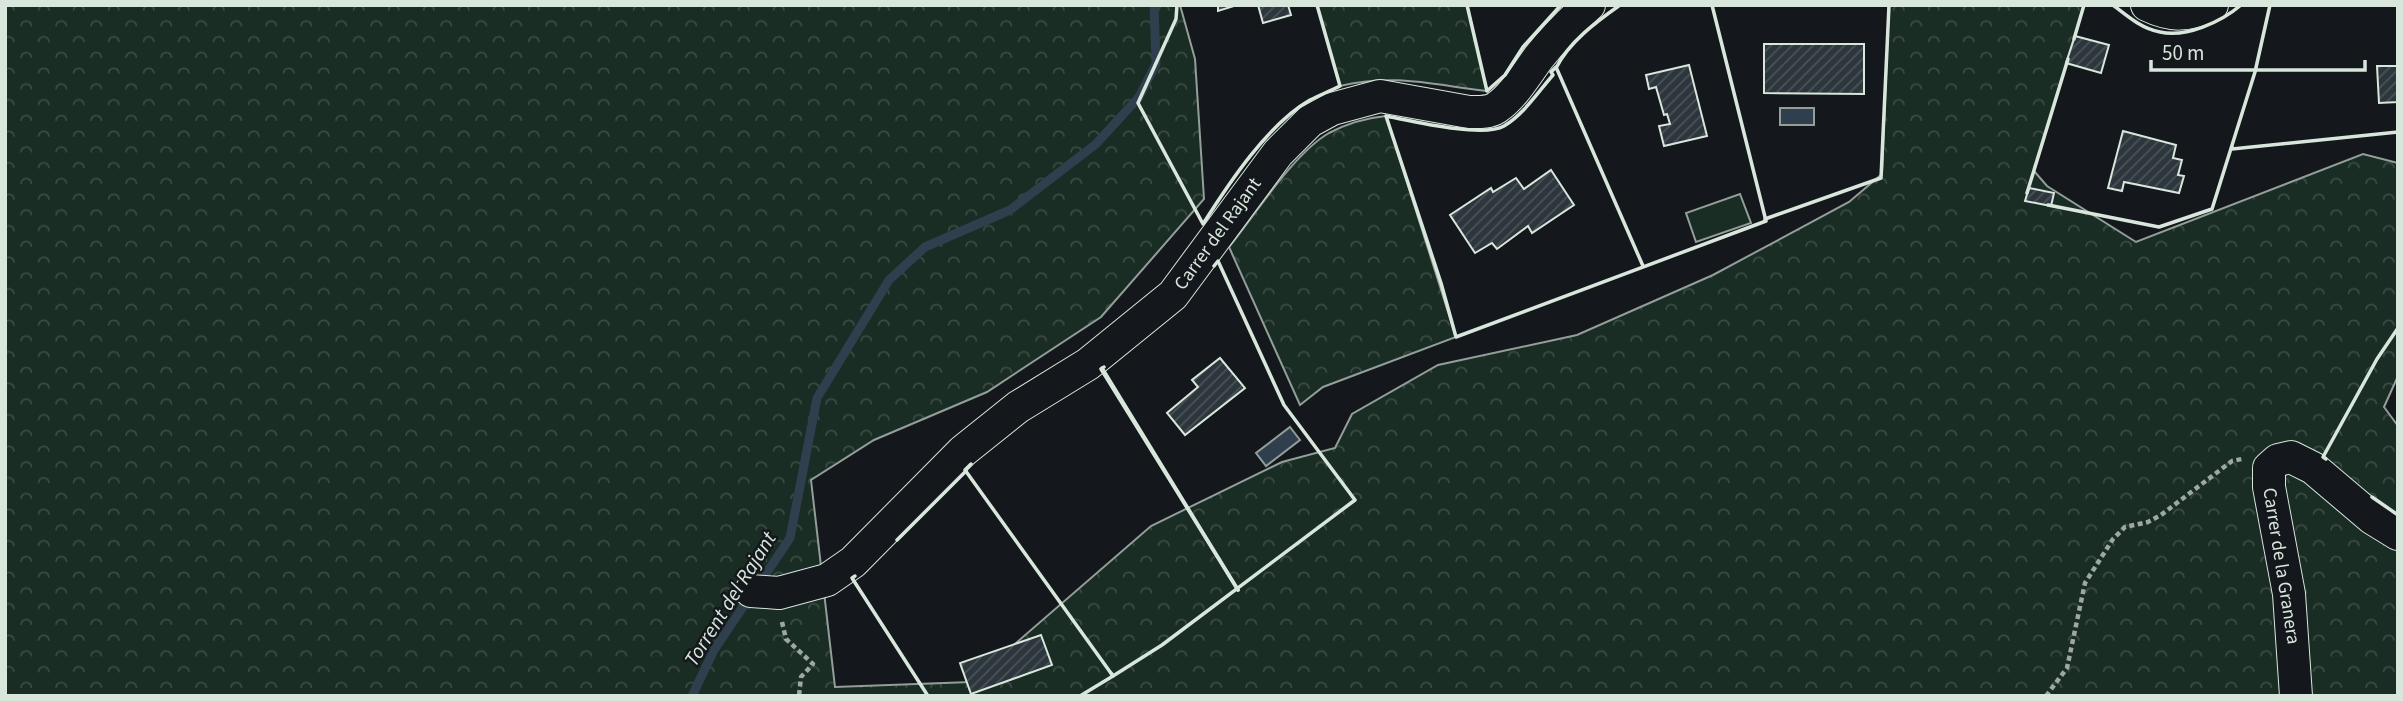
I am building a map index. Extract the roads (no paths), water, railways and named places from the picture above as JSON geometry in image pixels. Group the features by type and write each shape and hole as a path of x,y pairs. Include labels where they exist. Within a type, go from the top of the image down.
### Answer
{"street":[{"name":"Carrer del Rajant","path":"765,592 827,580 853,562 963,451 1018,407 1088,364 1173,295 1278,153 1310,121 1332,109 1380,96 1469,112 1496,108 1517,87 1570,21 1589,5"},
{"path":"2147,5 2164,13 2190,14 2212,5"},
{"name":"Carrer de la Granera","path":"2296,696 2289,594 2268,478 2269,468 2278,460 2291,457 2313,468 2372,518 2398,534"}],"water":[{"path":"1780,108 1814,108 1814,125 1780,125"},
{"path":"1290,427 1300,440 1266,466 1256,453"}],"waterway":[{"name":"Torrent del Rajant","path":"759,584 790,538 817,398 889,280 925,247 1010,210 1096,144 1139,97 1156,64 1154,5"},
{"name":"Torrent del Rajant","path":"692,696 714,650 751,595"}]}
